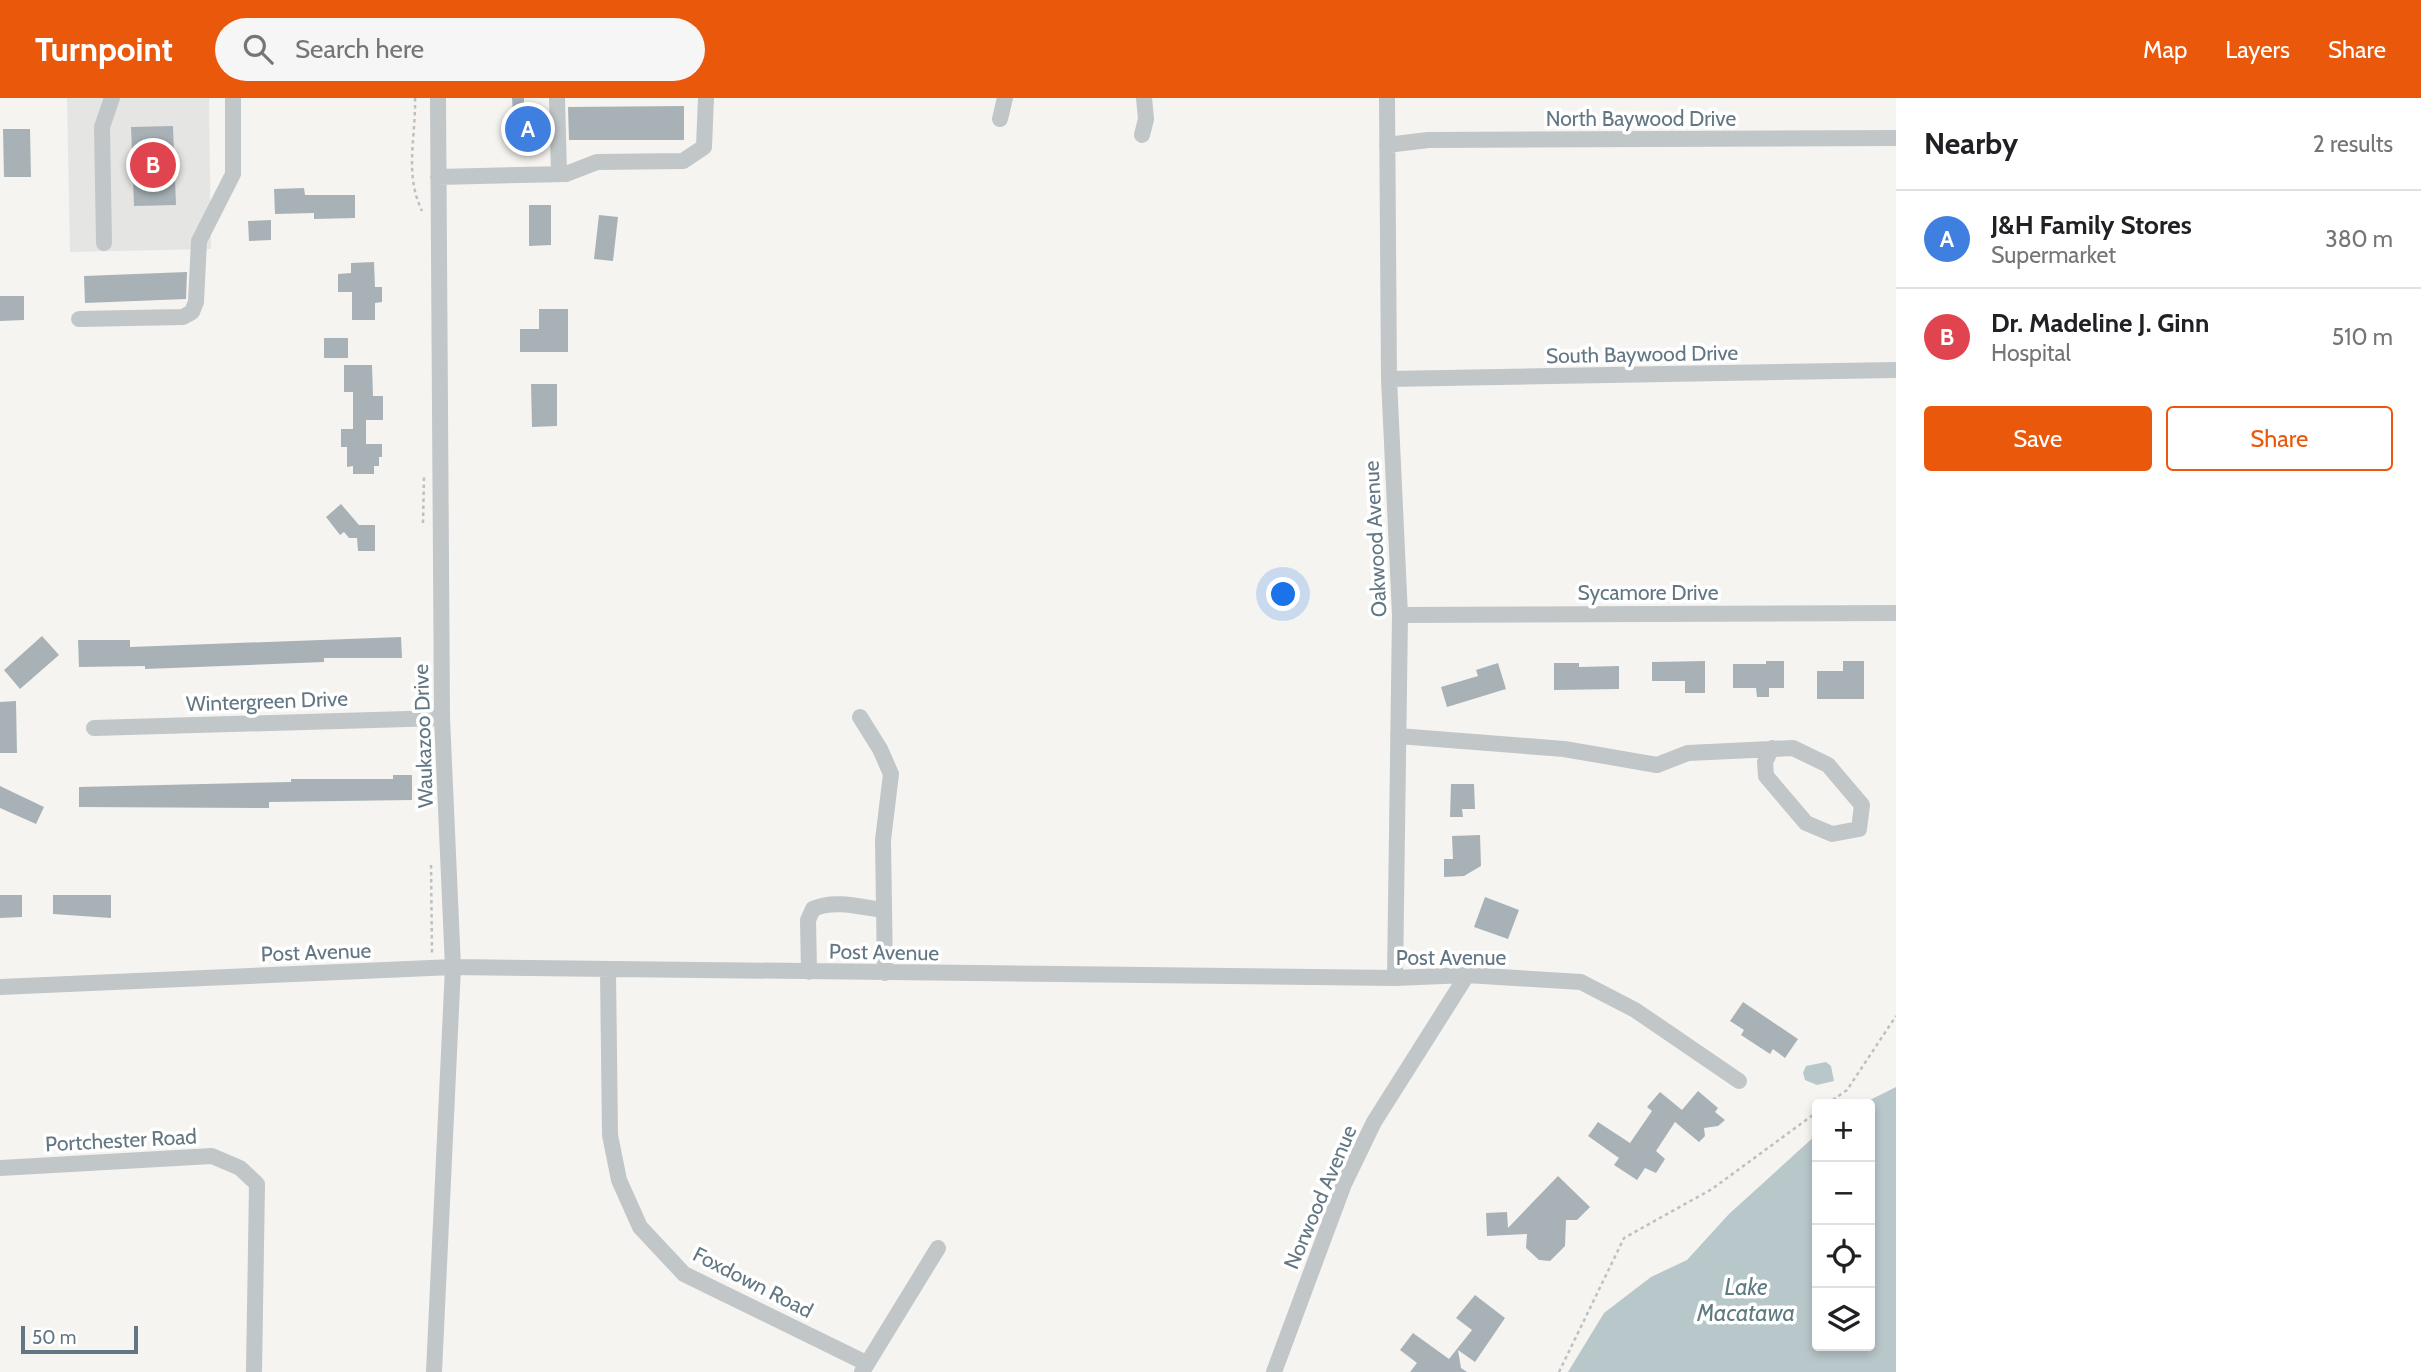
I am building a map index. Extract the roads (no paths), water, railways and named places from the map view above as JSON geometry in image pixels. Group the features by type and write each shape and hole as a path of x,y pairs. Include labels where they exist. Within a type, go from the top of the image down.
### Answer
{"street":[{"path":"104,243 102,127 113,98"},
{"path":"79,319 183,317 195,307 199,241 233,174 233,98"},
{"name":"Waukazoo Drive","path":"434,1372 453,967 442,718 438,98"},
{"path":"557,98 559,174"},
{"path":"438,177 559,174 574,173 597,162 683,161 692,158 704,147 706,98"},
{"path":"1000,120 1005,98"},
{"path":"1142,135 1146,119 1144,98"},
{"name":"Oakwood Avenue","path":"1387,98 1388,379 1400,615 1395,978"},
{"name":"North Baywood Drive","path":"1387,145 1428,141 1896,138"},
{"name":"South Baywood Drive","path":"1388,379 1896,370"},
{"name":"Sycamore Drive","path":"1400,615 1896,613"},
{"path":"860,717 880,749 891,774 883,840 885,973"},
{"name":"Wintergreen Drive","path":"94,728 442,718"},
{"path":"1398,736 1564,749 1657,765 1688,753 1772,748 1793,748 1828,765 1862,805 1859,829 1832,834 1806,823 1766,776 1765,762 1772,748"},
{"path":"809,972 808,920 813,909 821,905 838,904 883,909"},
{"name":"Post Avenue","path":"0,987 453,967 608,971 1395,978 1467,975 1581,982 1635,1010 1739,1081"},
{"name":"Foxdown Road","path":"608,971 610,1135 619,1180 640,1227 684,1274 864,1367"},
{"name":"Norwood Avenue","path":"1274,1372 1344,1184 1374,1122 1467,975"},
{"name":"Portchester Road","path":"0,1168 212,1156 240,1168 257,1184 254,1372"},
{"path":"864,1367 938,1248"}],"water":[{"path":"1826,1062 1831,1066 1834,1081 1817,1085 1805,1080 1803,1073 1806,1066"},
{"name":"Lake Macatawa","path":"1896,1087 1896,1372 1568,1372 1604,1313 1651,1277 1687,1260 1729,1214 1812,1139 1812,1351 1875,1351 1875,1099 1872,1099"}],"place":[{"name":"J&H Family Stores","path":"528,129"},
{"name":"Dr. Madeline J. Ginn","path":"153,165"}]}
